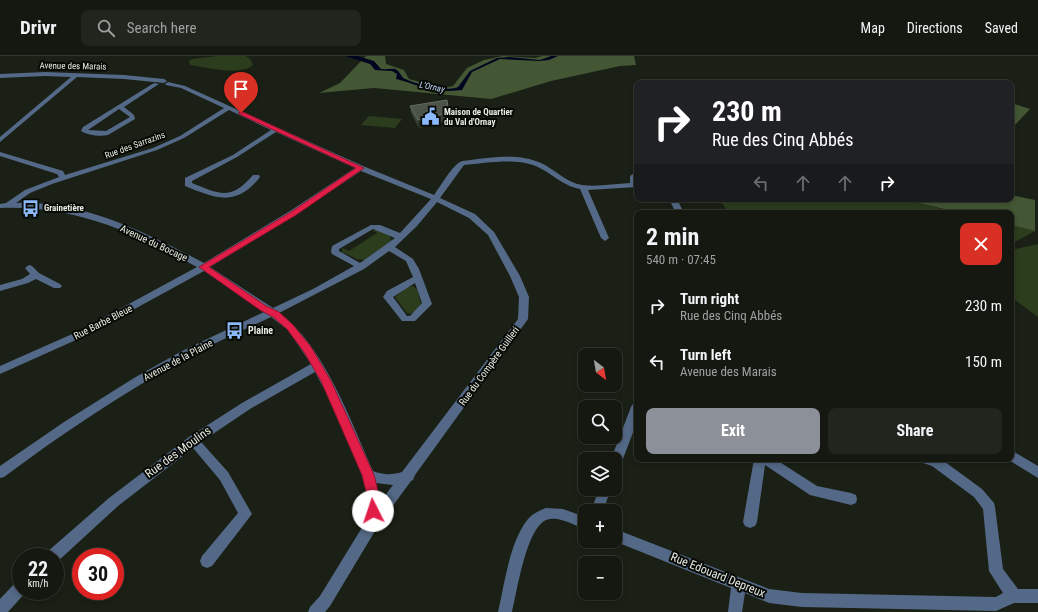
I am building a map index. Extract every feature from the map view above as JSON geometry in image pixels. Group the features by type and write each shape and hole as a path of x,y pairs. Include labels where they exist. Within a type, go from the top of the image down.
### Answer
{"street":[{"name":"Avenue des Marais","path":"3,75 76,75 146,78 161,83 183,87 360,168 435,199"},
{"path":"0,80 3,75"},
{"path":"0,140 76,75"},
{"path":"120,107 133,118 108,133 102,134 84,131 85,128 145,90 161,83"},
{"name":"Rue des Sarrazins","path":"9,205 20,196 40,186 155,149 182,136 229,108"},
{"path":"256,178 249,187 231,195 220,196 188,184 188,180 235,156 276,129"},
{"path":"0,154 60,173 63,178"},
{"name":"Avenue de la Plaine","path":"0,473 47,438 137,381 186,354 361,267 390,247 401,237 435,199 462,163 527,160 536,163 577,186 583,187"},
{"name":"Rue Barbe Bleue","path":"0,370 82,334 138,305 293,213 360,168"},
{"path":"605,238 583,187 634,185"},
{"name":"Rue du Compère Guilleri","path":"373,522 409,476 523,320 524,297 515,276 491,234 472,216 447,203 435,199"},
{"name":"Avenue du Bocage","path":"0,206 51,207 82,214 107,222 156,243 203,267 272,312 290,327 307,349 326,381 368,475 374,499 373,522 325,601 315,612"},
{"path":"361,267 335,252 335,248 371,227 378,227 401,237"},
{"path":"390,247 409,259 415,269 427,304 412,319 405,319 398,313 388,297 390,293 418,278"},
{"path":"0,288 25,281 32,272 57,286"},
{"name":"Rue des Moulins","path":"62,548 148,473 193,440 282,384 317,366"},
{"path":"620,452 634,415"},
{"path":"193,440 224,476 245,514 208,561"},
{"path":"1014,457 1038,473"},
{"path":"750,522 760,462"},
{"path":"770,462 814,491 850,499"},
{"path":"936,462 978,493 989,507 996,571 1014,596"},
{"path":"368,475 380,480 395,480 409,476"},
{"path":"505,612 520,548 531,525 542,516 561,514 578,520"},
{"name":"Rue Edouard Depreux","path":"622,538 769,596 802,600 996,604 1014,596 1038,596"},
{"path":"735,612 739,584"},
{"path":"0,610 12,597"}],"green space":[{"path":"218,56 246,56 250,59 253,65 247,69 232,71 190,65 189,61 192,59"},
{"path":"366,56 385,56 386,64 404,70 409,79 443,88 453,86 467,68 484,60 503,56 535,58 542,56 634,56 636,65 620,66 551,81 491,99 374,88 319,93 340,83"},
{"path":"1014,104 1030,109 1014,126"},
{"path":"369,116 402,119 395,128 361,125"},
{"path":"1014,196 1035,200 1035,231 1014,226 1014,210 948,210 915,202 1014,202"},
{"path":"721,202 913,202 947,210 727,210"},
{"path":"1014,226 1035,231 1014,242"},
{"path":"372,230 377,230 390,236 391,241 364,260 357,259 342,252 342,248 349,251 377,233"},
{"path":"1038,244 1038,317 1014,299 1014,249"},
{"path":"413,286 417,289 421,303 414,312 407,313 395,297 407,287"}],"water":[{"path":"345,56 357,56 374,61 381,69 394,69 398,71 403,78 422,85 452,89 458,87 470,71 497,58 510,57 540,60 551,56 558,56 549,60 539,61 500,59 472,72 462,90 438,91 396,79 397,74 392,71 375,70 370,64"}],"building":[{"path":"447,100 449,114 432,115 434,118 418,120 410,106"}],"place":[{"name":"Maison de Quartier du Val d'Ornay","path":"431,117"},
{"name":"Grainetière","path":"31,208"},
{"name":"Plaine","path":"235,330"}],"route":[{"path":"241,113 360,168 293,213 203,267 263,308 276,314 290,327 307,349 326,381 368,475 374,499 373,511"}],"water label":[{"name":"L'Ornay","path":"432,87"}]}
